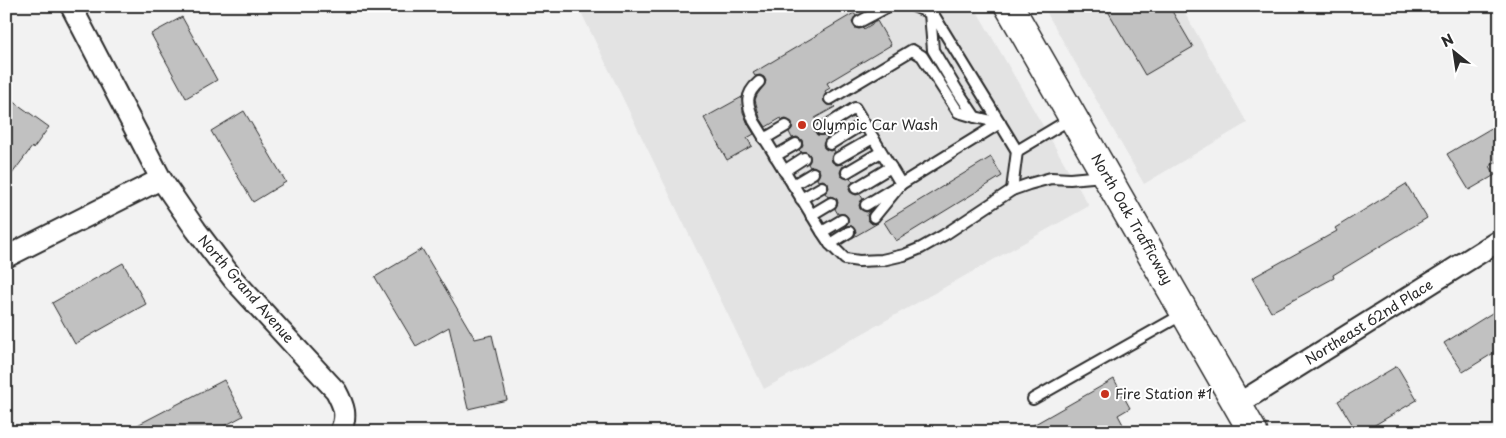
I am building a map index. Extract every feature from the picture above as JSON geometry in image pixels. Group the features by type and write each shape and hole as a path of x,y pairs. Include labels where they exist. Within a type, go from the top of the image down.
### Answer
{"main road":[{"name":"North Oak Trafficway","path":"1009,6 1186,312 1253,432"}],"street":[{"name":"North Grand Avenue","path":"71,6 161,178 196,230 234,280 336,391 344,407 344,424 340,432"},
{"path":"6,257 161,178"},
{"name":"Northeast 62nd Place","path":"1238,404 1500,240"}],"lane":[{"path":"859,22 889,6"},
{"path":"913,6 933,14 1017,151 1012,190"},
{"path":"930,13 933,50 956,90 975,117"},
{"path":"830,99 912,50 922,56 958,112 1000,122"},
{"path":"759,82 748,94 749,107 754,122 830,244 845,258 860,261 882,260 904,255 944,235 1012,190 1051,178 1070,179 1106,175"},
{"path":"821,129 855,108 901,184"},
{"path":"1017,151 1073,117"},
{"path":"866,205 1000,122"},
{"path":"830,144 864,123"},
{"path":"764,139 786,126"},
{"path":"838,158 873,138"},
{"path":"775,156 796,144"},
{"path":"847,172 881,152"},
{"path":"784,171 804,158"},
{"path":"856,188 891,167"},
{"path":"792,185 813,173"},
{"path":"874,217 901,184"},
{"path":"801,199 822,187"},
{"path":"811,215 831,203"},
{"path":"822,232 842,220"},
{"path":"830,244 848,232"},
{"path":"1033,399 1186,312"}],"shaded area":[{"path":"578,6 974,6 1089,206 764,389"},
{"path":"1043,6 1181,6 1247,123 1144,184"}],"building":[{"path":"1105,6 1169,6 1193,47 1145,75"},
{"name":"Olympic Car Wash","path":"854,13 856,16 852,22 855,28 864,29 877,21 891,45 827,83 830,88 825,91 824,102 835,107 815,118 818,123 814,129 817,135 825,135 827,138 823,144 824,148 830,151 834,150 835,152 831,157 832,162 837,165 842,164 841,176 847,179 850,178 853,182 849,188 850,192 856,195 860,194 863,199 859,205 860,209 866,212 870,211 867,215 868,220 872,224 878,223 852,238 856,231 852,226 845,226 848,223 848,217 845,214 838,214 835,209 838,203 837,199 831,196 828,197 825,193 829,188 828,183 823,180 818,181 819,169 813,166 810,167 808,164 810,155 799,150 803,145 802,140 797,137 792,138 789,132 792,129 792,122 786,119 782,120 781,118 766,127 760,118 755,100 766,81 764,77 760,75 755,76 753,73"},
{"path":"182,17 217,80 186,98 151,34"},
{"path":"6,96 49,127 6,182"},
{"path":"742,97 743,112 754,134 747,138 752,146 727,160 704,118"},
{"path":"244,111 286,182 253,202 211,131"},
{"path":"1500,123 1500,160 1490,166 1495,175 1469,190 1447,154"},
{"path":"991,157 1002,176 896,241 884,222"},
{"path":"1406,184 1427,218 1333,275 1334,278 1271,312 1252,278 1337,231 1335,228"},
{"path":"422,249 475,339 492,335 507,400 468,409 449,327 416,346 375,277"},
{"path":"123,263 146,304 75,344 52,303"},
{"path":"1500,308 1500,349 1463,372 1444,343"},
{"path":"1397,366 1417,400 1363,432 1357,432 1338,401"},
{"name":"Fire Station #1","path":"1114,379 1130,408 1118,415 1127,432 1021,432"},
{"path":"224,380 243,416 213,432 124,432"}],"place":[{"name":"Olympic Car Wash","path":"802,125"},
{"name":"Fire Station #1","path":"1105,394"}]}
